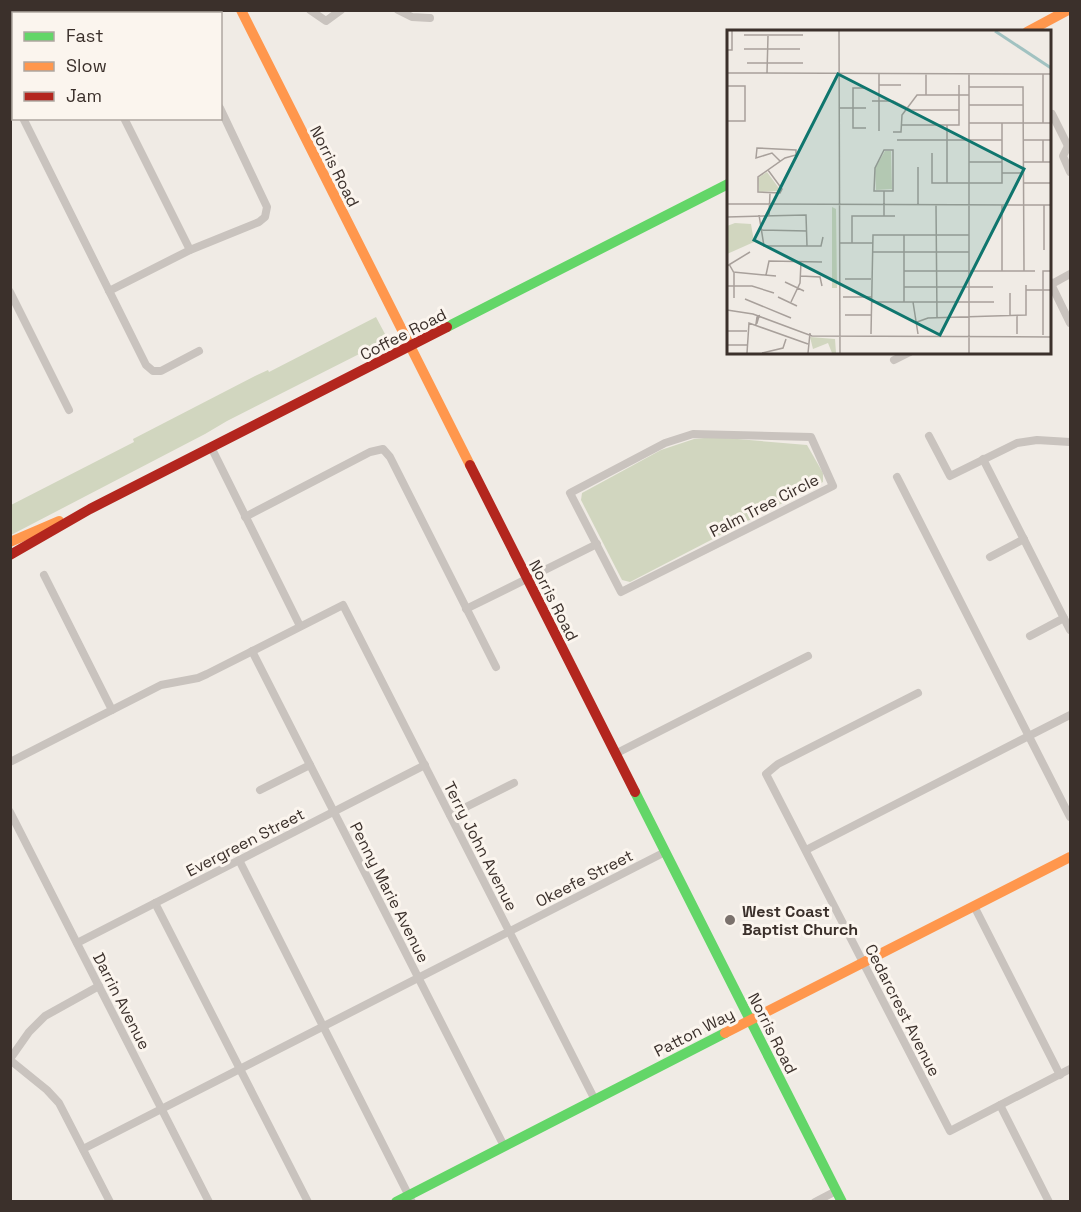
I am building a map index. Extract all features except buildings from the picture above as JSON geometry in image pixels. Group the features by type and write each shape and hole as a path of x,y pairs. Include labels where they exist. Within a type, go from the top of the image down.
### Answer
{"street":[{"path":"173,12 181,10"},
{"name":"Norris Road","path":"241,10 842,1202"},
{"path":"310,10 326,21 341,10"},
{"path":"398,10 412,17 430,18"},
{"path":"1031,30 1068,10"},
{"path":"109,291 190,250 260,222 265,217 267,207 222,112"},
{"path":"1051,115 1069,147 1063,156 1071,172"},
{"path":"24,120 146,365 153,370 161,371 199,351"},
{"path":"125,120 190,250"},
{"name":"Coffee Road","path":"10,555 90,509 210,447 727,185"},
{"path":"1051,284 1071,274"},
{"path":"1051,286 1071,323"},
{"path":"10,292 69,410"},
{"path":"894,360 906,354"},
{"name":"Palm Tree Circle","path":"718,434 811,437 833,486 621,592 597,544 570,493 665,443 686,436 718,434"},
{"path":"929,436 950,476 1007,447 1027,441 1071,442"},
{"path":"10,752 13,761 161,685 198,678 300,626 210,447"},
{"path":"245,517 370,452 383,448 390,457 496,667"},
{"path":"983,459 1071,630"},
{"path":"897,477 1071,817"},
{"name":"Coffee Road","path":"10,542 28,532 90,509"},
{"path":"990,556 1024,539"},
{"path":"466,609 597,544"},
{"path":"44,575 112,710"},
{"name":"Terry John Avenue","path":"300,626 343,604 595,1100"},
{"path":"1030,636 1064,618"},
{"name":"Penny Marie Avenue","path":"252,651 504,1146"},
{"path":"615,754 808,656"},
{"name":"Cedarcrest Avenue","path":"918,693 778,764 766,774 950,1131 1000,1105"},
{"path":"806,850 1071,715"},
{"path":"260,790 310,765"},
{"name":"Evergreen Street","path":"77,943 425,765"},
{"path":"450,815 514,783"},
{"name":"Darrin Avenue","path":"10,812 209,1202"},
{"name":"Okeefe Street","path":"240,1069 665,852"},
{"name":"Patton Way","path":"396,1202 410,1198 504,1146 1071,857"},
{"path":"239,860 410,1198"},
{"path":"155,903 308,1202"},
{"path":"974,906 1060,1075"},
{"path":"99,986 45,1016 29,1032 10,1059 53,1096 110,1202"},
{"path":"83,1149 240,1069"},
{"path":"1049,1202 1000,1105 1071,1069"},
{"path":"815,1202 836,1191"}],"green space":[{"path":"376,317 385,334 379,344 11,535 11,505 255,376 268,370 269,372"},
{"path":"714,437 807,445 823,473 823,482 630,582 622,580 581,500 582,493 661,450 694,439"}],"traffic: fast":[{"path":"447,327 727,185"},
{"path":"635,792 842,1202"},
{"path":"396,1202 725,1033"}],"traffic: slow":[{"path":"241,10 470,465"},
{"path":"1031,30 1068,10"},
{"path":"10,542 59,521"},
{"path":"725,1033 1070,857"}],"traffic: jam":[{"path":"10,555 90,509 447,327"},
{"path":"470,465 635,792"}],"place":[{"name":"West Coast Baptist Church","path":"730,920"}]}
